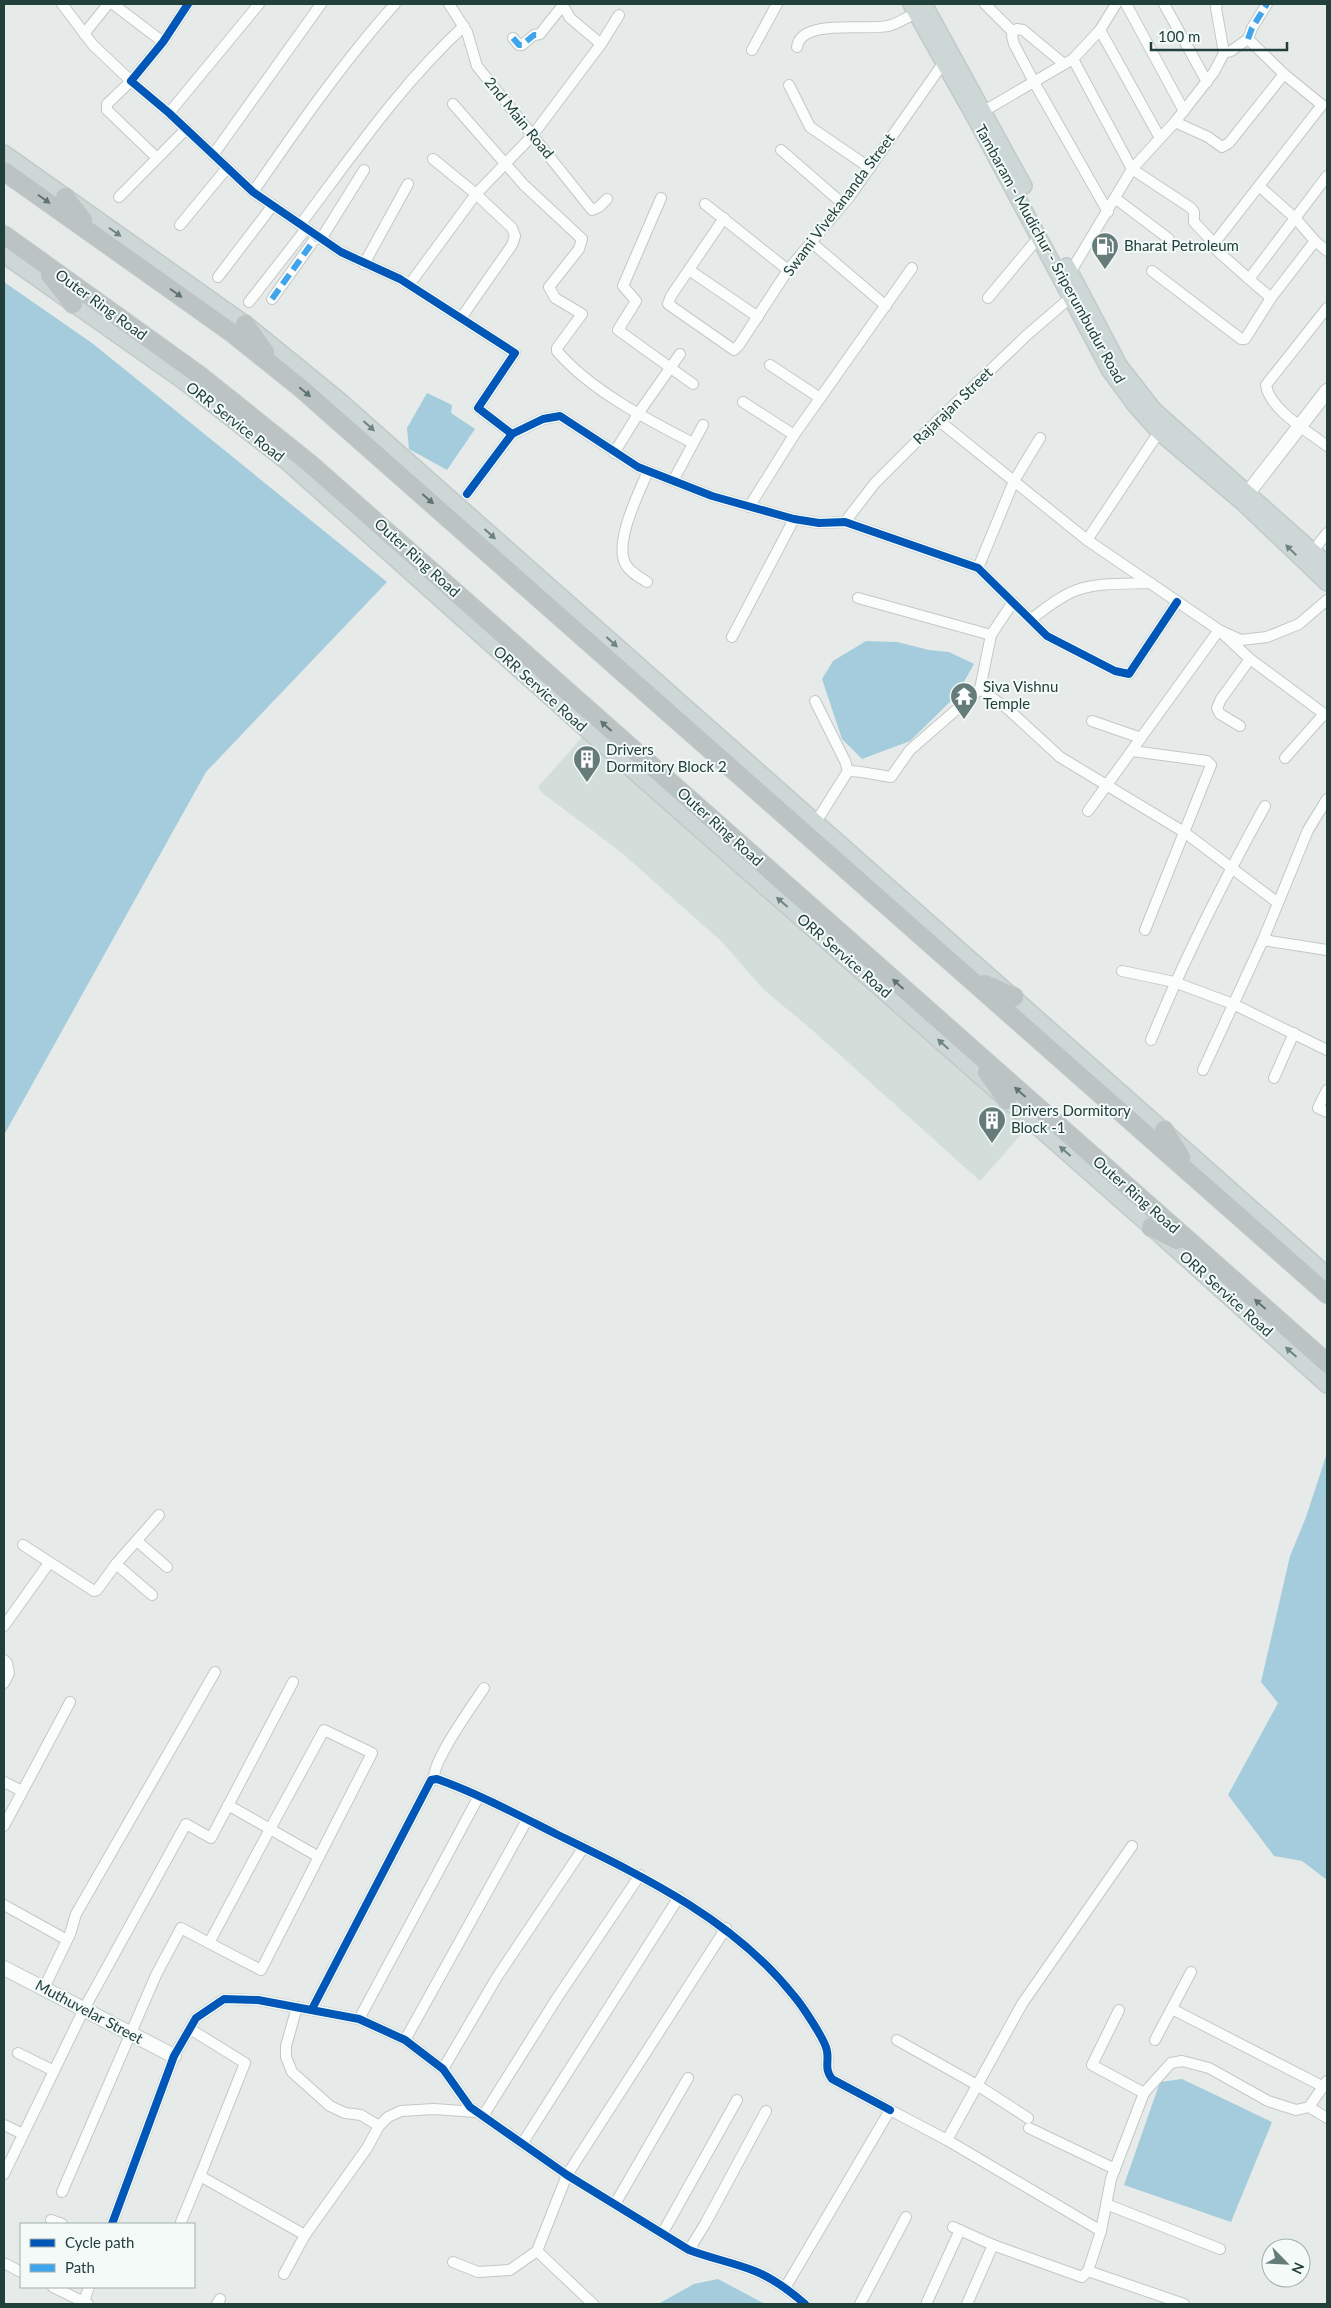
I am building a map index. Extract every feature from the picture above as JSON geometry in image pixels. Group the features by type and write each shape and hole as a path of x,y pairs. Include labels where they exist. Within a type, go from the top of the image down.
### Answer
{"highway":[{"path":"4,171 231,332 279,370 362,441 1327,1294"},
{"path":"65,196 95,235"},
{"name":"Outer Ring Road","path":"4,235 206,381 278,437 1327,1364"},
{"path":"34,257 73,304"},
{"path":"245,324 279,370"},
{"path":"227,414 278,437"},
{"path":"967,976 1014,997"},
{"path":"972,1050 1007,1100"},
{"path":"1164,1130 1190,1173"},
{"path":"1151,1226 1202,1253"}],"main road":[{"name":"Tambaram - Mudichur - Sriperumbudur Road","path":"917,7 944,62 1039,237 1066,276"},
{"name":"Tambaram - Mudichur - Sriperumbudur Road","path":"917,7 984,111 1066,276 1110,371 1135,405 1159,432 1241,501 1327,583"},
{"path":"4,153 245,324 338,399 1327,1275"},
{"name":"ORR Service Road","path":"4,255 227,414 294,469 589,732 1151,1226 1327,1385"},
{"name":"Tambaram - Mudichur - Sriperumbudur Road","path":"1075,295 1119,365 1165,422 1327,564"}],"street":[{"path":"62,4 84,34 131,81 186,129 253,192 319,237 364,264 409,285 515,354 478,408 512,434"},
{"path":"84,34 108,4"},
{"path":"112,4 163,42"},
{"path":"157,158 107,110 107,104 131,81 163,42 188,4"},
{"path":"168,113 259,4"},
{"path":"212,155 321,4"},
{"path":"253,192 299,124 368,34 395,4"},
{"name":"2nd Main Road","path":"449,4 464,26 477,66 532,136 568,177 592,210 599,207 606,199"},
{"path":"513,38 518,45 522,45 534,35 540,34 562,4 570,18 602,44"},
{"path":"752,50 778,4"},
{"path":"985,4 1013,32"},
{"path":"984,111 1069,62 1100,30 1116,4"},
{"path":"1126,4 1184,111"},
{"path":"1164,4 1207,82"},
{"path":"1066,276 1108,212 1132,168 1184,111 1207,82 1224,53 1216,8 1217,4"},
{"path":"1224,53 1231,51 1248,38 1267,4"},
{"path":"796,47 799,38 813,29 890,26 917,7"},
{"path":"409,285 476,194 532,136 602,44 619,15"},
{"path":"249,302 392,102 420,69 464,26"},
{"path":"1013,32 1017,29 1023,30 1069,62 1132,168 1191,208 1194,212 1194,222 1209,238 1212,246 1271,298"},
{"path":"1100,30 1160,138"},
{"path":"1013,32 1014,44 1034,82 1108,212"},
{"path":"1212,246 1322,105 1284,74 1248,38"},
{"name":"Swami Vivekananda Street","path":"689,270 671,296 668,304 729,348 736,348 788,270 843,204 870,168 944,62"},
{"path":"1175,122 1208,137 1222,147 1229,143 1284,74"},
{"path":"789,85 810,127 870,168"},
{"path":"453,104 540,202 582,240 579,249 549,287 555,298 582,314 557,348 557,351 588,379 638,415 693,443"},
{"path":"119,197 186,129"},
{"path":"781,150 843,204"},
{"path":"433,159 476,194 512,228 515,236 512,245 461,318"},
{"path":"180,225 227,168"},
{"path":"272,299 319,237 364,170"},
{"path":"1249,279 1327,177"},
{"path":"364,264 408,184"},
{"path":"1259,186 1296,219 1315,241 1327,251"},
{"path":"661,198 624,286 636,301 618,330 693,384"},
{"path":"1115,198 1169,239"},
{"path":"705,204 788,270"},
{"path":"218,277 273,205"},
{"path":"724,218 689,270 758,317"},
{"path":"988,298 1039,237"},
{"path":"1152,271 1241,339 1248,336 1271,298 1315,241"},
{"path":"811,242 886,306"},
{"path":"749,506 794,435 912,268"},
{"name":"Rajarajan Street","path":"845,522 875,483 938,420 1027,335 1075,295"},
{"path":"1327,308 1266,385 1272,402 1327,446"},
{"path":"614,453 680,354"},
{"path":"770,365 820,398"},
{"path":"1248,493 1327,391"},
{"path":"743,402 794,435"},
{"path":"466,494 512,434 550,416 560,416 614,453 648,471 712,496 794,519 819,523 845,522 978,568 1047,636 1115,671 1129,674 1178,602"},
{"path":"938,420 1086,540 1219,630 1250,659 1326,715 1285,758"},
{"path":"673,481 703,425"},
{"path":"1086,540 1159,432"},
{"path":"978,568 1014,481 1040,438"},
{"path":"648,471 629,518 623,550 626,566 632,573 648,582"},
{"path":"732,637 794,519"},
{"path":"1313,550 1327,533"},
{"path":"1031,619 1055,602 1077,590 1151,583"},
{"path":"858,598 991,635"},
{"path":"1219,630 1241,640 1267,637 1299,624 1327,600"},
{"path":"848,770 891,777 910,750 980,688 991,635 1013,602"},
{"path":"1088,811 1219,630"},
{"path":"1240,726 1220,714 1217,708 1221,699 1250,659"},
{"path":"980,688 1009,710 1060,756 1184,832 1278,903"},
{"path":"815,701 848,770"},
{"path":"1092,721 1141,738"},
{"path":"1132,750 1208,761 1211,765 1145,930"},
{"path":"816,822 848,770"},
{"path":"1203,1070 1263,940 1308,830 1327,799"},
{"path":"1151,1040 1174,982 1231,868 1266,806"},
{"path":"1263,940 1327,950"},
{"path":"1122,971 1174,982 1233,1004 1327,1050"},
{"path":"1274,1078 1294,1033"},
{"path":"1327,1090 1318,1108 1327,1112"},
{"path":"23,1545 94,1591 98,1590 116,1564 158,1515"},
{"path":"137,1541 167,1567"},
{"path":"4,1626 49,1563"},
{"path":"116,1564 152,1595"},
{"path":"4,1660 7,1663 9,1673 4,1684"},
{"path":"44,1988 67,1940 76,1914 215,1672"},
{"path":"4,2174 84,2009 186,1824 211,1838 293,1682"},
{"path":"434,1780 433,1774 442,1755 484,1688"},
{"path":"4,1826 70,1702"},
{"path":"62,2192 156,1975 181,1928 209,1944 261,1970 372,1753 324,1730 209,1944"},
{"path":"312,2009 431,1780 451,1784 640,1875 679,1897 726,1928 777,1975 796,1997 828,2050 827,2073 832,2079 947,2140 1101,2231"},
{"path":"4,1782 22,1791"},
{"path":"359,2019 479,1796"},
{"path":"228,1805 319,1856"},
{"path":"405,2040 527,1820"},
{"path":"947,2140 1022,2004 1132,1846"},
{"path":"443,2069 498,1977 584,1847"},
{"path":"480,2114 640,1875"},
{"path":"522,2144 679,1897"},
{"path":"4,1905 67,1940"},
{"path":"453,2262 478,2272 510,2270 537,2251 567,2175 726,1928"},
{"name":"Muthuvelar Street","path":"4,1968 174,2056"},
{"path":"1155,2040 1191,1972"},
{"path":"112,2223 174,2056 196,2018 224,1999 258,2000 359,2019 405,2040 443,2069 470,2107 567,2175 689,2250 754,2270 785,2288 805,2304"},
{"path":"297,2007 286,2046 286,2057 292,2072 330,2106 345,2113 361,2115 379,2126"},
{"path":"927,2302 956,2228 993,2245 1082,2277 1088,2271 1101,2231 1115,2169 1144,2092 1171,2064 1182,2061 1209,2068 1268,2102 1296,2110 1309,2107 1325,2084 1172,2008"},
{"path":"1120,2010 1092,2065 1144,2092"},
{"path":"181,2222 244,2063 190,2029"},
{"path":"897,2040 977,2085 1028,2123 1115,2169"},
{"path":"18,2053 54,2070"},
{"path":"615,2204 688,2078"},
{"path":"662,2234 737,2100"},
{"path":"1309,2107 1327,2118"},
{"path":"284,2274 305,2235 367,2148 379,2126 388,2117 401,2111 434,2109 480,2114"},
{"path":"785,2288 890,2110"},
{"path":"689,2250 713,2210 766,2111"},
{"path":"4,2125 23,2134"},
{"path":"200,2176 305,2235"},
{"path":"1106,2204 1220,2249"},
{"path":"860,2304 906,2216"},
{"path":"51,2220 59,2223"},
{"path":"967,2304 993,2245"},
{"path":"537,2251 592,2304"},
{"path":"6,2264 20,2271"},
{"path":"1088,2271 1184,2304"},
{"path":"55,2288 85,2303 89,2288"}],"shaded area":[{"path":"584,735 1027,1128 980,1181 811,1029 763,989 722,942 622,853 541,792 538,787"}],"water":[{"path":"4,282 92,343 387,582 206,772 4,1135"},
{"path":"427,393 452,405 451,413 475,429 447,470 409,449 407,428"},
{"path":"866,641 897,642 929,650 949,652 974,664 956,696 910,741 862,759 842,739 822,679 833,661"},
{"path":"1327,1453 1327,1880 1302,1861 1274,1856 1228,1795 1278,1703 1261,1682 1290,1556 1306,1517"},
{"path":"1182,2079 1272,2122 1231,2222 1124,2185 1160,2082"},
{"path":"718,2279 765,2304 658,2304 694,2284"}],"marked path":[{"path":"1248,39 1252,28 1267,4"},
{"path":"513,38 519,45 522,45 534,35 538,35"},
{"path":"272,299 317,236"}],"cycle path":[{"path":"188,4 163,42 131,81 169,113 253,192 341,252 400,279 515,353 478,408 512,434"},
{"path":"467,494 512,434 543,419 560,416 638,467 712,496 794,519 819,523 845,522 978,568 1047,636 1115,671 1129,674 1177,602"},
{"path":"312,2009 431,1780 437,1779 498,1805 623,1867 685,1902 715,1922 770,1969 797,2000 826,2046 827,2069 832,2079 890,2110"},
{"path":"112,2223 174,2056 196,2018 224,1999 258,2000 359,2019 405,2040 443,2069 470,2107 567,2175 689,2250 767,2276 805,2304"}],"place":[{"name":"Bharat Petroleum","path":"1105,270"},
{"name":"Siva Vishnu Temple","path":"964,720"},
{"name":"Drivers Dormitory Block 2","path":"587,783"},
{"name":"Drivers Dormitory Block -1","path":"992,1144"}]}
